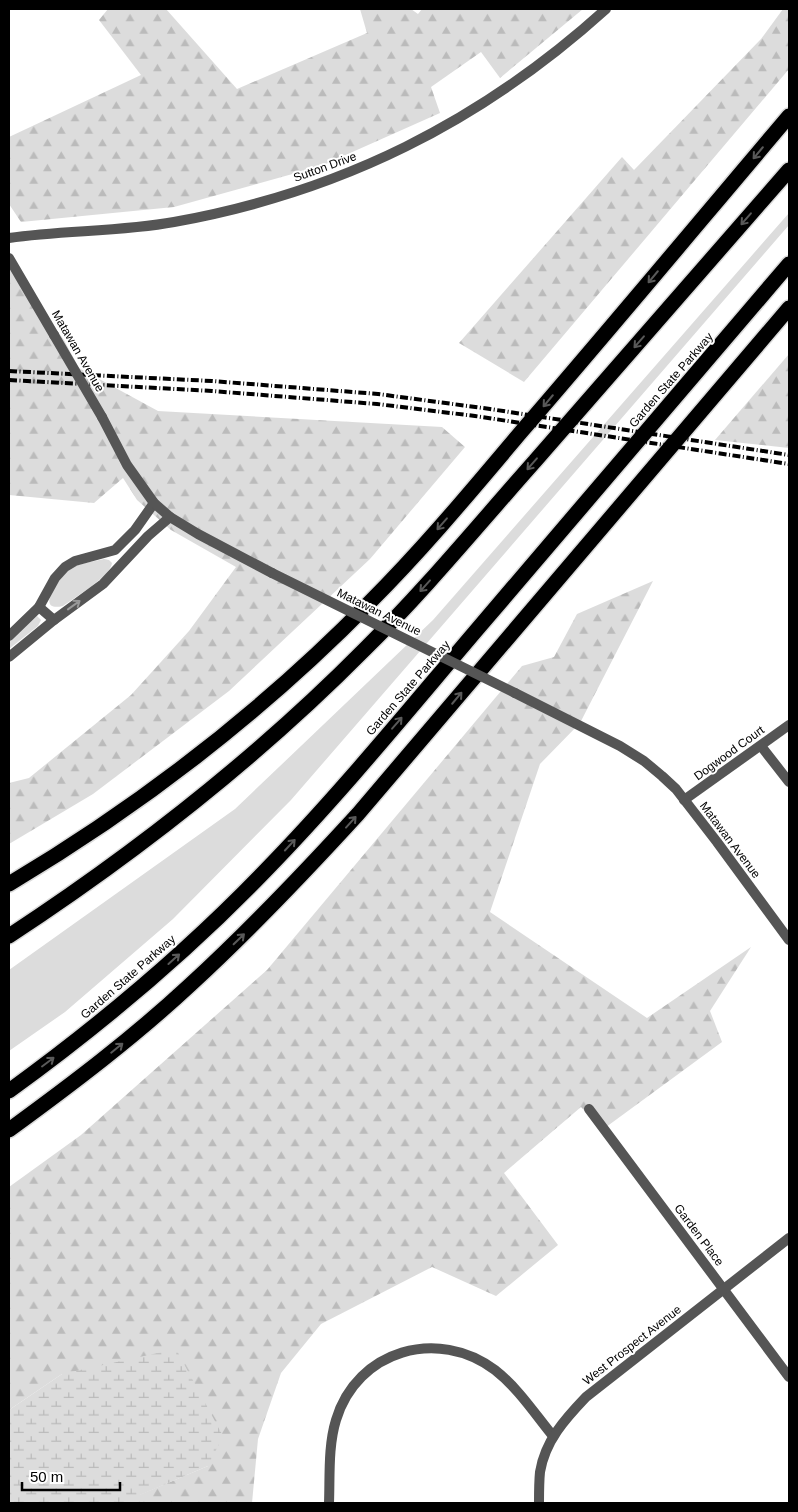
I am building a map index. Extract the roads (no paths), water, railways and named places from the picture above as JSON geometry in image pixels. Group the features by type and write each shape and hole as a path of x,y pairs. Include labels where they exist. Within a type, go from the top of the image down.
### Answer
{"highway":[{"path":"9,884 113,817 189,762 263,701 369,603 440,526 789,116"},
{"path":"9,936 100,874 206,794 297,715 357,658 397,618 789,170"},
{"name":"Garden State Parkway","path":"9,1091 127,1000 193,941 266,871 370,755 789,264"},
{"path":"9,1130 153,1018 223,954 292,885 358,814 789,308"}],"street":[{"name":"Sutton Drive","path":"9,238 33,234 136,227 173,222 259,203 306,189 348,173 423,139 493,98 533,70 606,9"},
{"name":"Matawan Avenue","path":"9,258 102,417 127,465 154,503 170,517 272,573 620,746 644,761 662,776 684,800 789,940"},
{"path":"9,636 39,607 55,578 65,567 75,561 115,550 135,530 154,503"},
{"path":"9,657 54,620 103,584 126,562 148,536 170,517"},
{"path":"115,550 126,562"},
{"path":"39,607 54,620"},
{"name":"Dogwood Court","path":"684,800 789,725"},
{"path":"760,746 789,782"},
{"name":"Garden Place","path":"589,1109 789,1377"},
{"name":"West Prospect Avenue","path":"539,1503 540,1473 544,1454 553,1436 569,1415 586,1397 789,1238"},
{"path":"329,1503 331,1443 336,1420 343,1402 360,1378 372,1367 399,1353 415,1349 446,1349 462,1353 480,1361 504,1378 553,1436"}],"railway":[{"path":"9,371 212,381 378,394 490,409 789,455"},
{"path":"9,380 212,391 377,404 475,416 789,464"}]}
